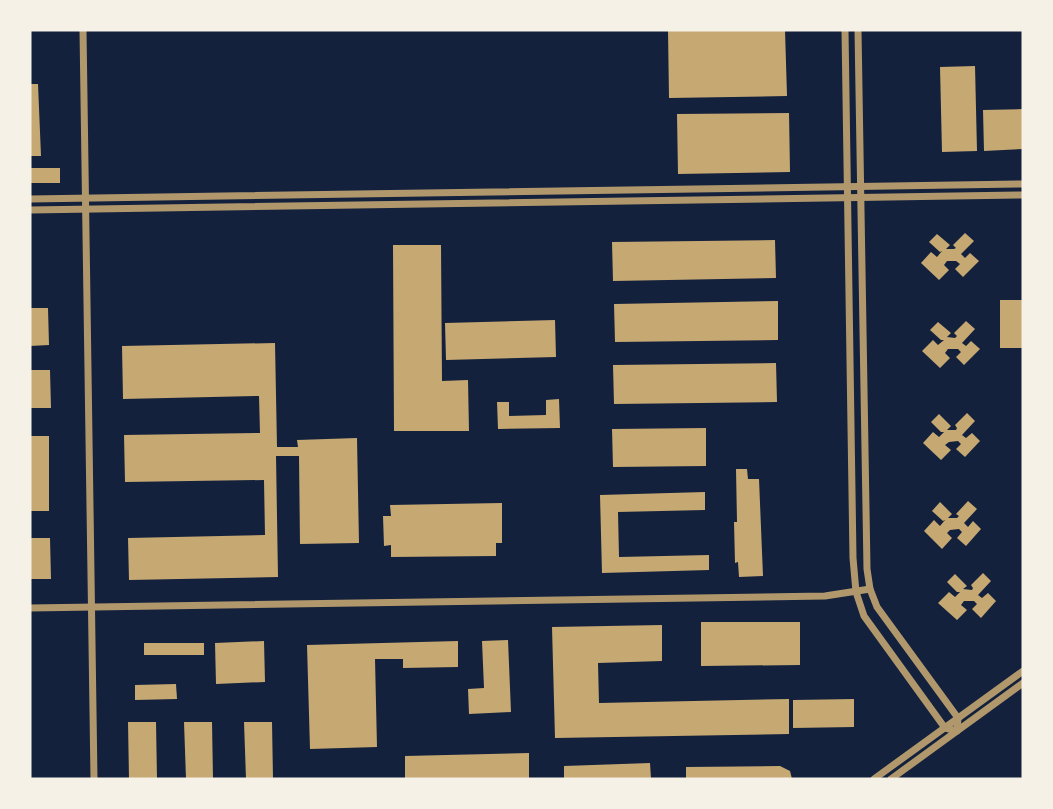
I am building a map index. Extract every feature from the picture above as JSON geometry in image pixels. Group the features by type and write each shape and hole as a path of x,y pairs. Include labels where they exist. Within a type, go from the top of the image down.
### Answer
{"street":[{"path":"83,30 93,779"},
{"path":"845,30 853,558 856,592 864,616 945,728 957,731"},
{"path":"858,30 866,557 870,589 877,607 958,718 957,731"},
{"path":"30,200 1023,184"},
{"path":"30,210 1023,195"},
{"path":"30,608 825,596 870,589"},
{"path":"874,779 1023,671"},
{"path":"891,779 1023,683"}],"building":[{"path":"668,30 785,30 787,96 669,98"},
{"path":"975,66 977,151 942,152 940,67"},
{"path":"30,84 38,84 41,156 30,156"},
{"path":"1023,109 1023,149 984,151 983,110"},
{"path":"789,113 790,172 678,174 677,114"},
{"path":"30,168 60,168 60,183 30,183"},
{"path":"965,233 974,241 961,254 965,258 970,253 979,261 963,277 955,269 960,264 947,261 944,265 949,270 939,280 921,263 931,252 937,257 942,251 929,242 937,234 950,245 946,249 954,249 956,248 953,245"},
{"path":"775,240 776,278 613,281 612,242"},
{"path":"393,245 441,245 442,381 468,380 469,431 394,431"},
{"path":"1000,300 1023,300 1023,348 1000,348"},
{"path":"778,301 778,340 615,342 614,304"},
{"path":"30,308 48,308 49,345 30,346"},
{"path":"555,320 556,357 446,360 445,323"},
{"path":"966,321 975,329 962,343 966,346 971,341 980,349 964,365 956,357 961,352 958,349 948,349 945,353 950,358 940,368 922,351 933,340 938,345 944,340 930,330 938,322 951,333 947,337 955,338 957,336 954,333"},
{"path":"275,343 277,447 298,447 297,440 357,438 359,543 300,544 299,456 276,456 278,577 129,580 128,538 265,535 264,480 125,482 124,435 260,433 259,396 123,399 122,346"},
{"path":"776,363 777,402 614,404 613,365"},
{"path":"30,370 50,370 51,408 30,408"},
{"path":"559,399 560,428 498,429 497,402 509,402 509,416 546,415 546,400"},
{"path":"967,413 975,421 962,435 966,438 972,433 980,441 965,457 956,449 961,444 958,441 949,442 945,445 951,450 941,460 923,443 933,432 939,437 944,432 931,422 939,414 951,426 947,430 956,430 955,425"},
{"path":"706,428 706,466 613,467 612,429"},
{"path":"30,436 49,436 49,511 30,511"},
{"path":"736,469 747,469 748,479 759,479 763,576 739,577 738,562 735,563"},
{"path":"705,492 705,510 618,512 619,557 709,555 709,570 602,573 600,495"},
{"path":"968,501 977,509 964,523 968,527 973,521 981,529 966,546 957,538 962,532 959,529 950,530 947,533 952,538 942,549 924,531 934,520 940,526 945,520 932,511 940,502 952,514 948,518 957,518 959,516 956,514"},
{"path":"502,503 502,543 496,543 496,556 391,557 391,545 384,546 383,516 391,516 390,505"},
{"path":"30,538 50,538 51,579 30,579"},
{"path":"983,573 991,581 978,595 982,598 988,593 996,601 981,618 972,609 977,604 974,601 964,601 961,605 967,610 957,620 938,603 949,592 955,597 960,592 947,582 955,574 967,586 963,589 972,590 971,585"},
{"path":"701,622 800,622 800,665 701,666"},
{"path":"662,625 662,661 598,663 599,703 789,699 789,734 555,738 552,627"},
{"path":"508,640 511,712 469,714 468,689 484,688 482,641"},
{"path":"264,641 265,682 216,684 215,643"},
{"path":"458,641 458,667 403,668 403,659 375,659 377,747 310,749 307,645"},
{"path":"144,643 204,643 204,655 144,655"},
{"path":"176,684 177,699 135,700 135,685"},
{"path":"854,699 854,727 793,728 793,700"},
{"path":"128,722 156,722 157,779 129,779"},
{"path":"184,722 212,722 213,779 186,779"},
{"path":"244,722 272,722 273,779 246,779"},
{"path":"529,753 529,779 405,779 405,756"},
{"path":"650,763 651,779 564,779 564,766"},
{"path":"780,766 790,771 792,779 686,779 686,767"}]}
